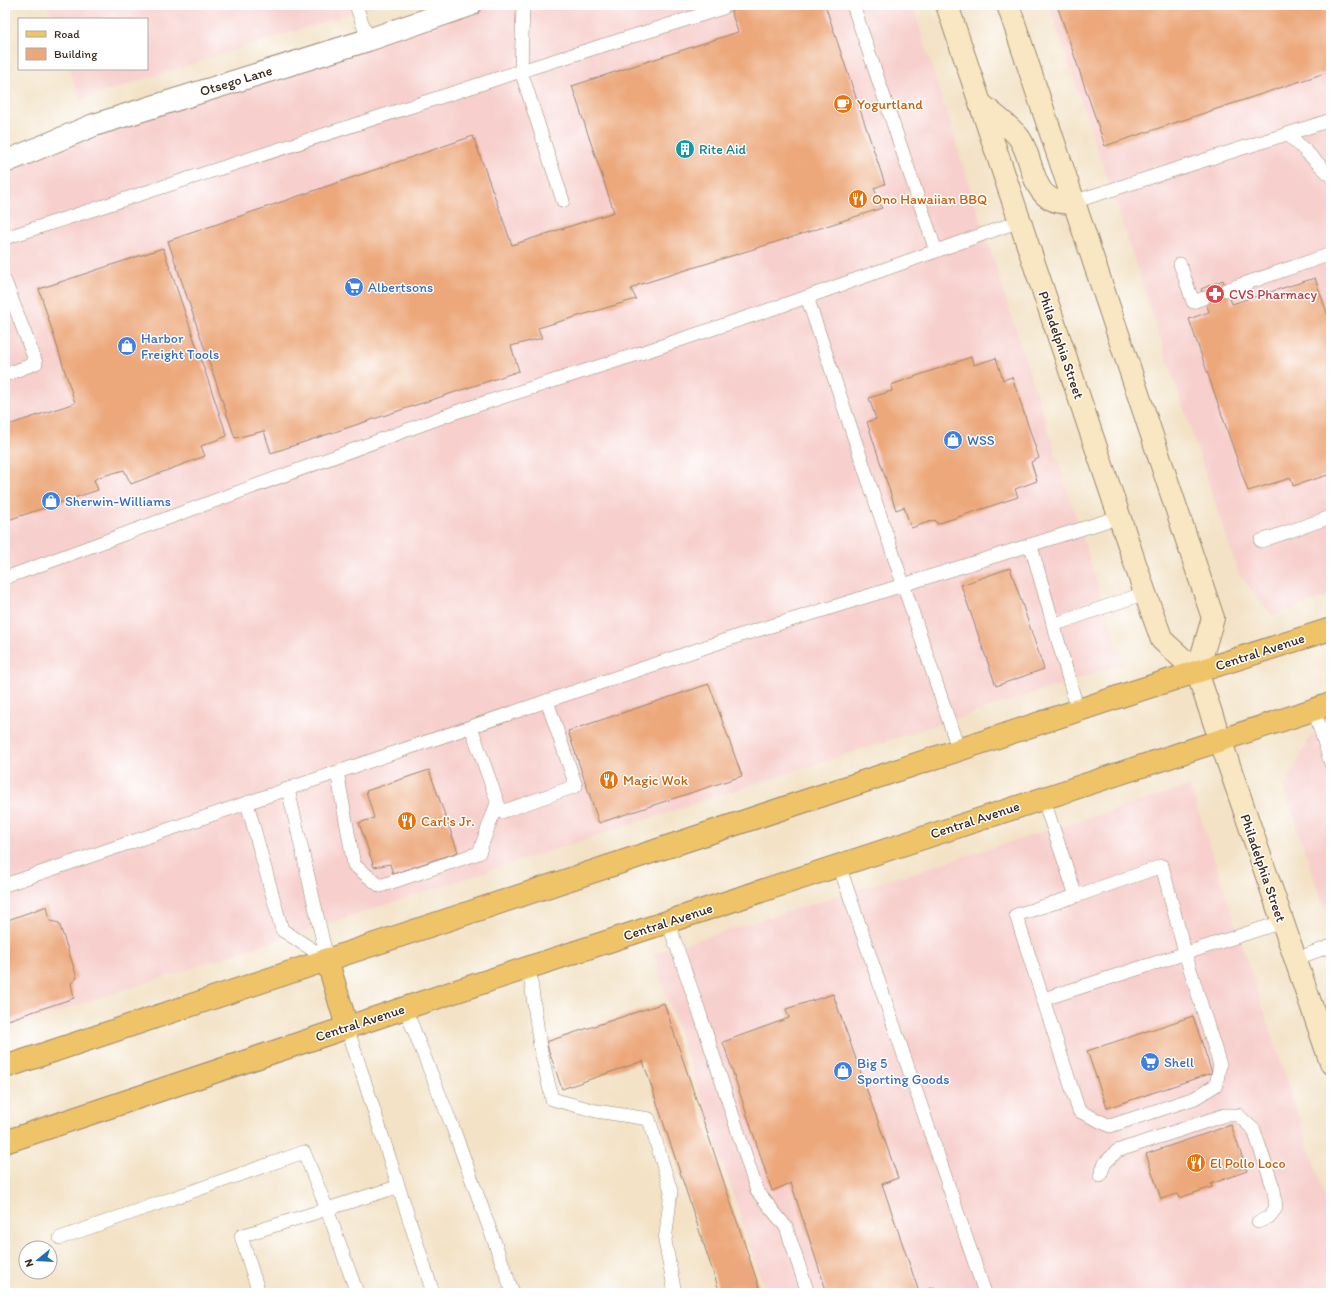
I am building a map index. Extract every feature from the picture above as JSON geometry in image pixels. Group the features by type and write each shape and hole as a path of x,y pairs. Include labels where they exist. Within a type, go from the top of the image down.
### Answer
{"main road":[{"name":"Philadelphia Street","path":"947,5 1119,517 1162,640 1197,672 1295,959 1325,1025 1331,1063"},
{"path":"1008,5 1213,618 1197,672"},
{"path":"980,103 1020,138 1036,183 1047,197 1061,204 1073,202"},
{"name":"Central Avenue","path":"5,1067 327,959 1331,629"},
{"name":"Central Avenue","path":"5,1142 405,1008 1322,707"},
{"path":"327,959 348,1028"}],"street":[{"name":"Otsego Lane","path":"5,162 94,125 368,40 470,5"}],"lane":[{"path":"356,5 368,40"},
{"path":"523,5 521,72 563,201"},
{"path":"853,5 936,251"},
{"path":"5,238 723,8"},
{"path":"1073,202 1331,120"},
{"path":"1288,134 1331,176"},
{"path":"5,578 456,412 644,352 808,297 1020,221"},
{"path":"1226,290 1331,254"},
{"path":"1180,264 1193,302 1204,298"},
{"path":"5,281 36,363 5,375"},
{"path":"808,297 959,751"},
{"path":"5,885 738,636 1031,546 1119,517"},
{"path":"1262,541 1331,517"},
{"path":"1031,546 1078,711"},
{"path":"1053,625 1145,593"},
{"path":"471,727 500,812 576,786 547,701"},
{"path":"1322,707 1331,764"},
{"path":"337,772 354,865 380,886 480,853 497,803"},
{"path":"288,789 327,959"},
{"path":"1042,798 1076,896"},
{"path":"247,803 282,930 327,959"},
{"path":"839,865 985,1293"},
{"path":"1162,866 1185,953 1220,1065 1216,1085 1195,1098 1110,1126 1079,1112 1016,915 1162,866"},
{"path":"668,922 701,1017 757,1191 786,1227 808,1293"},
{"path":"1044,999 1282,922"},
{"path":"1295,959 1331,946"},
{"path":"530,968 540,1047 552,1098 596,1111 649,1119 671,1191 665,1241 675,1293"},
{"path":"405,1008 453,1128 513,1293"},
{"path":"348,1028 397,1187 432,1293"},
{"path":"1100,1176 1106,1163 1117,1151 1225,1115 1238,1116 1254,1130 1274,1190 1276,1208 1269,1217 1258,1222"},
{"path":"60,1238 304,1152 327,1209 357,1293"},
{"path":"259,1293 241,1236 397,1187"}],"shaded area":[{"path":"48,5 377,5 80,100 69,70 148,70 148,18 53,18"},
{"path":"456,5 912,5 1123,664 5,1029 5,166"},
{"path":"1049,5 1331,5 1331,595 1272,616 1239,574"},
{"path":"1331,728 1331,928 1284,788 1311,735"},
{"path":"1190,786 1331,1215 1331,1293 766,1293 653,954"}],"building":[{"path":"729,5 825,5 885,184 874,188 882,208 638,285 631,289 636,299 538,328 542,338 511,346 519,371 271,453 264,431 235,438 168,241 473,136 512,245 614,212 572,86 738,32"},
{"path":"1057,5 1331,5 1331,71 1105,146"},
{"name":"Harbor Freight Tools","path":"163,248 227,436 201,446 205,456 131,484 124,470 99,477 94,480 98,490 5,521 5,426 75,403 39,289"},
{"name":"CVS Pharmacy","path":"1315,278 1331,325 1331,474 1293,486 1291,478 1248,491 1189,319 1209,312 1201,289 1223,280 1232,304"},
{"name":"WSS","path":"971,357 974,365 996,358 1003,380 1012,377 1039,458 1031,462 1037,481 1015,489 1018,497 937,524 935,520 911,528 904,507 896,510 867,422 876,419 869,398 892,391 891,385"},
{"path":"1010,568 1044,669 996,686 961,585"},
{"path":"709,684 742,776 599,823 568,731"},
{"name":"Carl's Jr.","path":"429,770 458,852 393,874 390,864 374,867 359,823 374,818 366,791"},
{"path":"47,906 50,921 59,923 77,978 71,983 74,998 5,1021 5,921"},
{"path":"833,994 898,1178 882,1184 919,1292 934,1287 936,1293 827,1293 791,1183 772,1191 723,1042 789,1018 786,1009"},
{"path":"664,1003 761,1293 720,1293 643,1061 562,1089 546,1042"},
{"name":"Shell","path":"1193,1016 1212,1073 1107,1108 1087,1051"},
{"name":"El Pollo Loco","path":"1231,1125 1247,1171 1211,1184 1212,1187 1179,1198 1177,1194 1161,1199 1146,1154"}],"place":[{"name":"Yogurtland","path":"843,104"},
{"name":"Rite Aid","path":"685,149"},
{"name":"Ono Hawaiian BBQ","path":"858,199"},
{"name":"Albertsons","path":"354,287"},
{"name":"CVS Pharmacy","path":"1215,294"},
{"name":"Harbor Freight Tools","path":"127,346"},
{"name":"WSS","path":"953,440"},
{"name":"Sherwin-Williams","path":"51,501"},
{"name":"Magic Wok","path":"609,780"},
{"name":"Carl's Jr.","path":"407,821"},
{"name":"Shell","path":"1150,1062"},
{"name":"Big 5 Sporting Goods","path":"843,1071"},
{"name":"El Pollo Loco","path":"1196,1163"}]}
